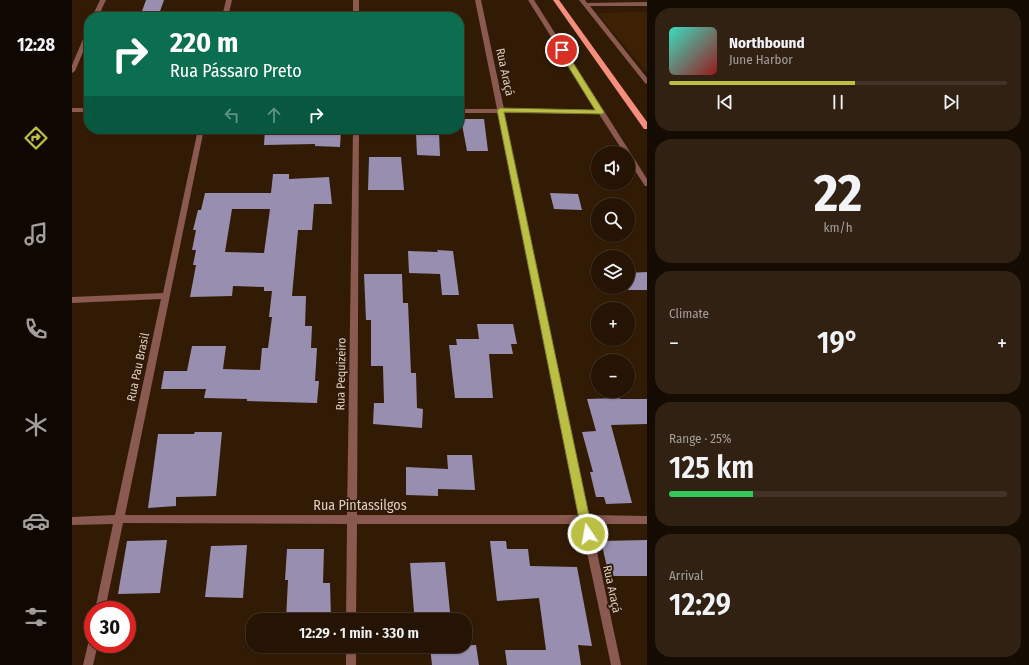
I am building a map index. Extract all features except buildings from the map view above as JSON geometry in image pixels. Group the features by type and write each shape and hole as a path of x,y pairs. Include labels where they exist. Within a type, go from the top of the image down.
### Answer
{"main road":[{"path":"556,0 647,127"}],"street":[{"path":"97,12 103,0"},
{"path":"226,12 229,0"},
{"path":"356,0 356,12"},
{"name":"Rua Araçá","path":"478,0 616,665"},
{"path":"531,0 622,146"},
{"path":"584,3 647,4"},
{"path":"584,3 647,82"},
{"path":"72,71 84,43"},
{"path":"72,110 84,110"},
{"path":"464,111 600,112"},
{"name":"Rua Pau Brasil","path":"102,601 199,134"},
{"name":"Rua Pequizeiro","path":"351,613 356,134"},
{"path":"635,166 647,184"},
{"path":"72,300 166,296"},
{"name":"Rua Pintassilgos","path":"72,521 120,519 647,520"},
{"path":"88,665 91,653"},
{"path":"351,653 351,665"}],"shaded area":[{"path":"647,12 647,72 597,13"}],"route":[{"path":"562,50 600,112 500,110 588,534"}]}
